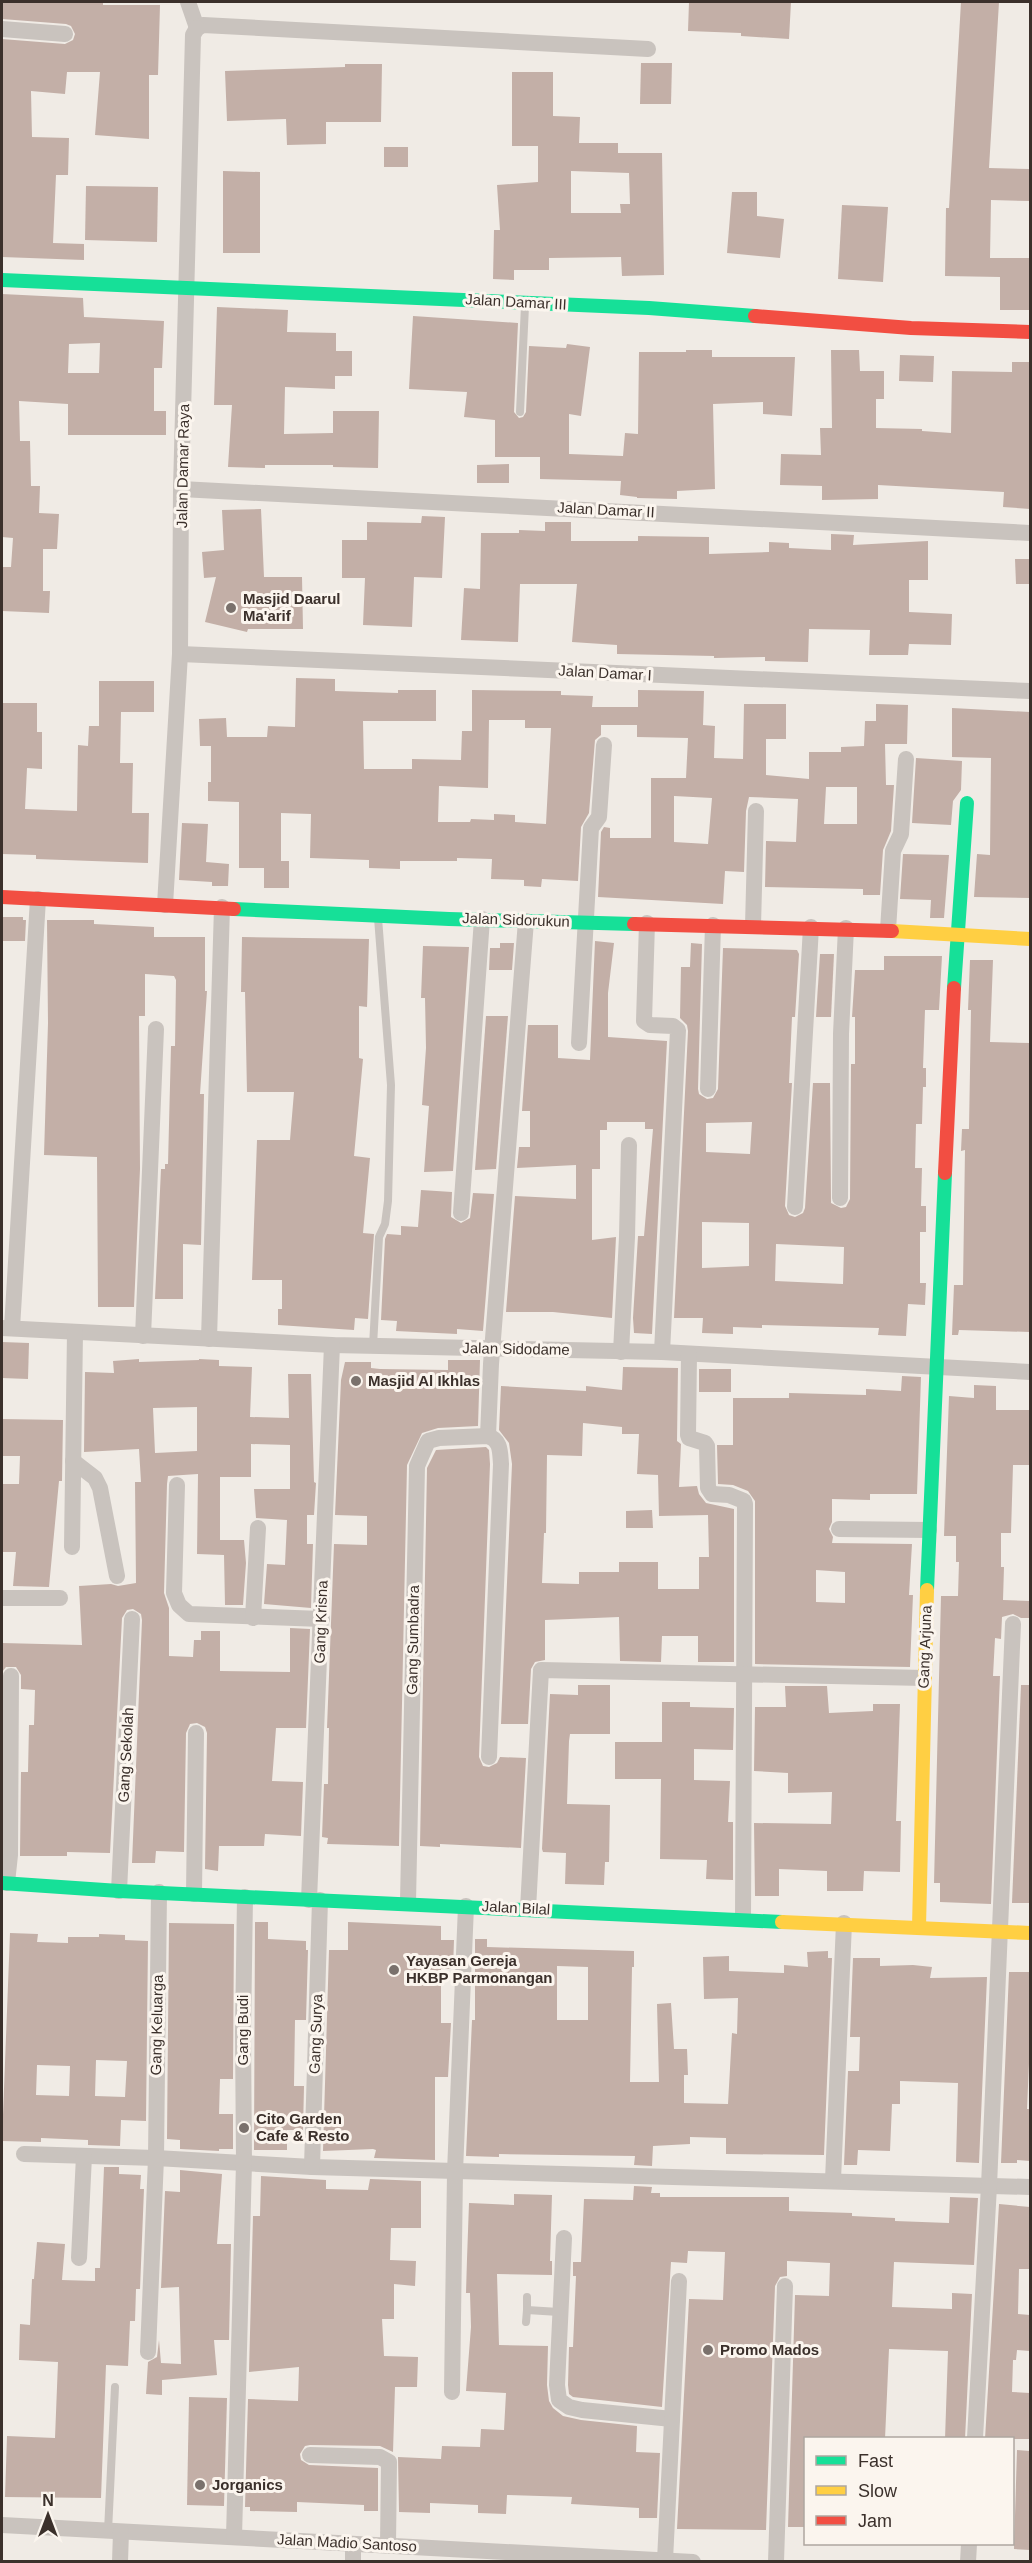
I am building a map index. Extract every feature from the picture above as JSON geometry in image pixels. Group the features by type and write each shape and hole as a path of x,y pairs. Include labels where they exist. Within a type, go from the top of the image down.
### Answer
{"street":[{"path":"188,2 197,28 203,25 648,49"},
{"name":"Jalan Damar Raya","path":"165,905 180,654 181,489 193,35 197,28"},
{"path":"2,29 65,34"},
{"name":"Jalan Damar III","path":"2,280 649,308 911,328 1030,332"},
{"name":"Jalan Damar II","path":"181,489 1030,533"},
{"name":"Jalan Damar I","path":"180,654 1030,691"},
{"path":"579,1043 591,828 599,817 604,744"},
{"path":"888,930 893,851 901,834 906,759"},
{"name":"Gang Arjuna","path":"919,1927 929,1530 957,933 967,803"},
{"path":"753,926 756,811"},
{"name":"Jalan Sidorukun","path":"2,897 526,921 846,928 1030,939"},
{"path":"7,1328 38,898"},
{"path":"210,1339 222,907"},
{"path":"461,1213 482,919"},
{"path":"489,1757 501,1464 499,1445 488,1436 492,1349 526,921"},
{"path":"647,924 644,1021 650,1025 673,1026 678,1030 662,1352"},
{"path":"708,1089 713,925"},
{"path":"795,1207 811,927"},
{"path":"840,1198 846,928"},
{"path":"143,1336 156,1029"},
{"path":"621,1352 629,1145"},
{"name":"Jalan Sidodame","path":"7,1328 332,1345 662,1352 1030,1372"},
{"path":"72,1547 75,1332"},
{"name":"Gang Krisna","path":"315,1900 332,1345"},
{"path":"689,1354 689,1438 705,1443 707,1446 708,1488 712,1494 736,1497 745,1504 743,1918"},
{"name":"Gang Sumbadra","path":"408,1902 417,1466 428,1441 439,1438 488,1436"},
{"path":"73,1461 95,1478 100,1488 117,1576"},
{"path":"177,1485 174,1593 179,1605 189,1614 322,1619"},
{"path":"253,1618 258,1528"},
{"path":"839,1529 929,1530"},
{"path":"2,1598 60,1598"},
{"name":"Gang Sekolah","path":"119,1891 132,1619"},
{"path":"975,2437 989,2186 1013,1624"},
{"path":"528,1909 541,1670 924,1678"},
{"path":"4,1883 10,1854 11,1676"},
{"path":"194,1894 196,1733"},
{"name":"Jalan Bilal","path":"4,1883 119,1891 408,1902 1030,1933"},
{"name":"Gang Keluarga","path":"148,2352 156,2158 159,1892"},
{"name":"Gang Budi","path":"234,2537 244,2163 245,1897"},
{"name":"Gang Surya","path":"312,2167 315,1900"},
{"path":"452,2392 455,2172 466,1906"},
{"path":"833,2180 844,1923"},
{"path":"24,2154 455,2172 833,2180 1030,2187"},
{"path":"79,2258 84,2156"},
{"path":"564,2238 559,2312 557,2385 559,2400 569,2407 582,2410 672,2419"},
{"path":"679,2281 672,2419 679,2561"},
{"path":"776,2562 785,2286"},
{"path":"310,2455 380,2457 389,2462 388,2546"},
{"name":"Jalan Madio Santoso","path":"2,2525 388,2546 498,2556 679,2561"},
{"path":"115,2532 120,2562"},
{"path":"353,2544 353,2562"},
{"path":"968,2562 969,2545"}],"lane":[{"path":"520,412 525,302"},
{"path":"373,1346 378,1247 380,1232 385,1224 388,1202 391,1085 378,915"},
{"path":"526,2322 527,2297"},
{"path":"527,2310 559,2312"},
{"path":"115,2387 115,2532"}],"building":[{"path":"2,2 103,2 103,5 160,5 158,75 149,75 149,139 95,135 100,72 67,72 65,94 31,91 32,137 69,138 68,175 56,175 53,243 84,244 84,260 2,257 2,39 65,44 73,40 75,34 71,26 66,24 2,19"},
{"path":"689,2 791,2 789,39 741,36 741,33 688,31"},
{"path":"961,2 999,2 989,168 1030,169 1030,201 991,200 990,258 1030,258 1030,310 1000,310 1000,277 945,276 946,208 949,208"},
{"path":"641,63 672,63 671,104 640,104"},
{"path":"345,64 382,64 381,122 326,122 326,144 287,145 286,119 227,121 225,71 345,67"},
{"path":"512,72 553,72 553,116 580,117 579,143 618,143 618,153 662,153 664,275 622,276 621,257 549,258 549,270 514,270 514,280 493,279 494,230 500,230 497,185 538,182 538,146 512,146","holes":["571,171 629,173 630,204 620,204 621,213 571,213"]},
{"path":"384,147 408,147 408,167 384,167"},
{"path":"223,171 260,172 260,253 223,253"},
{"path":"86,186 158,187 157,242 85,240"},
{"path":"732,192 757,192 757,216 784,219 780,258 727,253"},
{"path":"842,205 888,207 883,282 838,279"},
{"path":"2,294 83,298 84,317 164,321 162,368 154,368 154,411 166,411 166,435 68,435 68,404 19,401 20,441 30,441 31,486 40,486 39,513 59,514 57,549 43,549 43,591 50,591 49,613 2,611 2,567 11,567 13,538 2,537","holes":["100,343 99,373 68,373 69,344"]},
{"path":"217,307 288,310 287,332 336,333 336,351 352,351 352,376 335,376 335,389 285,387 284,434 333,433 333,411 379,411 378,468 333,467 333,465 228,467 232,405 214,405"},
{"path":"413,316 518,323 514,412 519,418 523,417 526,412 529,346 566,348 567,344 590,347 581,416 569,414 569,454 623,456 625,433 638,434 639,352 712,350 712,357 795,357 792,416 763,414 763,402 713,404 715,489 677,491 677,499 637,498 620,495 621,481 540,479 540,457 495,457 495,420 464,417 467,392 409,389"},
{"path":"831,350 859,350 860,371 884,371 884,399 876,399 876,428 922,429 922,431 951,433 952,371 1012,372 1012,362 1030,362 1030,509 1003,507 1004,492 878,485 878,499 822,500 822,486 780,485 781,454 821,455 820,428 832,428"},
{"path":"900,355 934,356 933,382 899,381"},
{"path":"509,464 509,483 477,483 477,465"},
{"path":"261,509 264,577 302,577 303,629 248,629 247,632 205,622 216,577 204,578 202,552 224,550 222,510"},
{"path":"422,516 445,517 442,578 414,577 412,627 363,625 365,578 342,578 342,540 367,540 367,522 421,523"},
{"path":"545,522 571,522 571,541 638,541 638,536 709,537 709,554 769,552 769,542 789,543 789,548 831,550 831,534 854,535 853,545 928,541 928,580 909,580 909,612 952,614 951,645 909,644 908,655 869,655 870,630 809,629 808,662 765,661 765,657 714,658 714,656 617,654 617,645 572,642 577,584 520,584 518,642 461,640 464,588 480,589 481,533 519,533 519,530 545,531"},
{"path":"1015,559 1030,559 1030,584 1016,584"},
{"path":"296,678 335,679 335,691 398,693 398,690 436,690 436,721 363,721 364,769 412,769 412,759 461,760 462,731 472,731 472,690 561,691 561,695 593,696 592,707 638,707 638,690 704,691 703,725 715,726 714,758 743,759 744,704 786,704 786,739 766,739 766,775 809,779 809,752 841,752 841,747 864,746 865,721 876,721 876,704 908,705 907,744 885,744 886,785 894,785 891,831 883,850 880,895 863,895 863,889 765,887 766,841 796,842 798,799 749,797 746,811 744,872 725,871 723,904 598,897 601,832 604,827 610,828 610,838 651,838 651,778 686,778 688,738 637,737 637,725 601,725 601,735 595,740 589,813 581,827 578,881 542,879 541,887 524,886 524,880 491,879 492,859 400,861 400,869 369,868 369,860 310,858 311,814 281,813 281,861 289,861 289,888 264,888 264,868 239,868 239,802 208,801 208,782 211,782 211,746 200,746 199,719 226,718 227,737 267,737 268,726 295,727","holes":["489,720 525,720 525,728 551,728 546,824 515,822 515,815 494,814 494,820 471,819 470,822 438,822 439,786 488,788","826,787 857,787 857,824 824,824","674,796 712,798 708,844 674,842"]},
{"path":"99,681 154,681 154,712 121,712 120,763 133,763 132,813 149,813 148,863 36,859 36,855 2,854 2,703 37,703 37,732 42,732 42,769 27,768 25,809 77,811 78,745 88,746 89,726 99,726"},
{"path":"952,708 1030,712 1030,898 974,897 977,854 990,855 991,758 952,757"},
{"path":"916,758 962,761 961,790 953,801 951,825 912,823"},
{"path":"182,823 208,824 206,862 229,864 228,886 212,886 212,882 179,880"},
{"path":"903,854 949,855 944,918 930,918 931,900 900,899"},
{"path":"2,917 23,917 23,920 26,920 25,941 2,941"},
{"path":"47,920 94,920 94,924 154,927 154,937 205,937 205,991 207,991 200,1094 204,1094 201,1245 183,1244 183,1299 155,1299 161,1169 165,1169 165,1164 168,1164 171,1046 175,1046 176,980 174,976 145,974 145,1016 139,1016 140,1169 134,1307 98,1307 97,1157 44,1155 48,1023"},
{"path":"242,937 369,939 367,1007 359,1006 359,1058 363,1059 354,1156 370,1158 363,1233 374,1234 368,1319 355,1318 354,1330 278,1325 278,1309 282,1309 282,1280 252,1280 257,1140 290,1140 294,1092 247,1092 245,992 241,992"},
{"path":"595,941 614,943 608,993 608,1037 667,1041 652,1334 634,1333 633,1318 638,1236 644,1236 653,1129 645,1129 645,1122 607,1122 607,1130 600,1130 600,1169 592,1169 592,1240 616,1237 612,1318 553,1312 506,1312 515,1196 576,1199 576,1165 517,1168 519,1147 530,1147 530,1111 522,1111 528,1025 558,1025 558,1058 590,1060"},
{"path":"500,943 514,943 512,970 489,970 490,948 500,948"},
{"path":"691,943 702,944 698,1089 699,1094 707,1099 713,1098 718,1089 723,948 797,950 799,954 795,1017 792,1017 789,1083 792,1083 785,1206 789,1215 795,1217 803,1213 805,1208 813,1083 830,1083 831,1203 841,1208 846,1207 850,1199 851,1064 855,1064 855,1017 852,1017 855,970 884,970 884,956 942,956 939,1010 925,1010 923,1068 926,1068 926,1087 923,1087 922,1124 916,1124 915,1168 922,1168 921,1206 926,1206 926,1232 920,1232 920,1283 926,1283 925,1305 908,1304 906,1336 878,1335 879,1328 762,1325 762,1328 733,1327 733,1334 702,1333 703,1318 674,1318 688,1031 687,1025 680,1018 681,967 690,967","holes":["752,1122 750,1154 706,1152 706,1123","702,1222 749,1223 749,1266 702,1268","776,1244 844,1247 843,1284 775,1281"]},
{"path":"423,946 469,947 453,1171 424,1172 429,1106 422,1105 426,1048 425,998 421,998"},
{"path":"820,954 834,954 831,1017 816,1017"},
{"path":"970,960 993,960 990,1042 1030,1043 1030,1332 959,1330 958,1335 952,1335 954,1285 963,1285 965,1150 961,1151 962,1129 969,1129"},
{"path":"486,1016 508,1016 496,1169 475,1170"},
{"path":"421,1190 452,1192 451,1217 461,1223 470,1218 473,1193 494,1194 483,1331 457,1329 457,1334 396,1331 397,1321 381,1320 385,1239 387,1234 401,1235 401,1226 418,1227"},
{"path":"2,1342 29,1343 28,1379 2,1378"},
{"path":"199,1359 219,1360 219,1366 252,1367 250,1417 289,1418 288,1374 311,1374 314,1482 316,1483 314,1515 307,1515 307,1544 313,1544 311,1608 264,1604 267,1564 285,1565 287,1520 256,1518 254,1489 290,1489 290,1445 251,1444 251,1477 220,1477 220,1540 244,1540 246,1563 243,1605 225,1605 224,1555 197,1554 198,1474 168,1476 164,1593 169,1608 169,1656 193,1657 194,1640 201,1640 201,1631 220,1631 220,1671 290,1672 290,1628 310,1629 306,1728 276,1728 272,1781 303,1782 301,1836 265,1834 264,1846 219,1846 218,1871 205,1869 207,1733 205,1727 197,1723 190,1724 186,1733 184,1852 156,1851 155,1863 132,1863 142,1620 141,1614 133,1609 127,1610 122,1618 110,1853 67,1852 67,1856 20,1856 21,1772 28,1772 29,1725 34,1725 35,1690 21,1689 21,1675 16,1667 6,1667 2,1672 2,1643 82,1645 79,1586 111,1584 118,1586 136,1583 135,1482 141,1482 139,1449 84,1452 85,1372 114,1373 113,1361","holes":["197,1407 197,1451 155,1453 153,1408"]},
{"path":"448,1360 480,1360 478,1426 438,1428 422,1433 407,1465 399,1846 327,1844 328,1838 322,1837 324,1784 328,1784 329,1728 327,1728 334,1544 367,1545 367,1516 335,1515 341,1380 345,1362 371,1362 371,1368 380,1369 448,1370"},
{"path":"623,1367 678,1368 677,1441 681,1444 679,1487 697,1486 699,1494 706,1503 734,1509 734,1662 698,1662 698,1636 662,1636 661,1662 620,1661 619,1617 545,1620 545,1660 535,1662 531,1669 528,1724 501,1724 512,1464 509,1443 499,1430 501,1386 586,1391 586,1386 622,1390","holes":["583,1423 622,1427 622,1434 639,1434 637,1474 658,1475 659,1516 708,1515 709,1557 699,1557 699,1589 658,1589 658,1562 619,1562 619,1572 579,1572 579,1584 542,1583 544,1533 546,1533 547,1455 582,1456"]},
{"path":"699,1369 731,1369 731,1392 699,1392"},
{"path":"902,1376 921,1377 917,1494 870,1494 870,1500 832,1499 832,1522 829,1529 833,1537 832,1543 912,1544 909,1595 913,1595 910,1667 755,1664 755,1501 748,1491 733,1485 718,1484 717,1445 733,1445 733,1398 789,1398 789,1393 866,1395 866,1389 901,1391","holes":["816,1570 845,1572 845,1603 816,1602"]},
{"path":"974,1385 996,1386 996,1410 1029,1410 1029,1465 1013,1465 1011,1533 1001,1533 1001,1567 1004,1567 1003,1600 1030,1601 1030,1618 1021,1618 1013,1614 1002,1617 1001,1639 995,1638 993,1676 1000,1676 991,1904 940,1902 940,1883 934,1883 941,1596 958,1596 959,1562 956,1562 956,1536 944,1536 949,1396 974,1398"},
{"path":"2,1419 63,1420 62,1481 59,1481 49,1587 13,1586 16,1552 2,1552 2,1484 19,1484 20,1456 2,1456"},
{"path":"486,1447 489,1450 490,1464 479,1757 483,1766 489,1767 497,1763 500,1757 526,1758 521,1848 440,1844 440,1847 420,1846 427,1468 436,1450"},
{"path":"652,1510 653,1528 626,1528 626,1511"},
{"path":"578,1685 610,1685 610,1734 570,1734 567,1804 610,1805 609,1862 605,1862 604,1885 565,1884 566,1853 543,1852 542,1849 550,1694 578,1695"},
{"path":"1021,1685 1030,1685 1030,1903 1012,1903"},
{"path":"785,1686 827,1686 829,1713 873,1711 873,1704 900,1704 896,1821 901,1821 900,1872 864,1871 863,1891 827,1891 827,1871 779,1869 779,1896 755,1896 754,1823 831,1824 832,1792 788,1793 788,1773 754,1771 755,1707 786,1707"},
{"path":"662,1702 690,1702 690,1707 734,1708 733,1750 694,1749 694,1780 730,1781 728,1822 733,1822 733,1880 706,1879 707,1860 660,1859 661,1779 615,1779 615,1742 662,1742"},
{"path":"255,1922 268,1922 268,1939 306,1941 306,1950 308,1950 306,2020 295,2020 294,2086 304,2086 303,2130 287,2130 287,2150 254,2150"},
{"path":"348,1922 441,1926 441,1940 454,1940 453,1969 441,1969 441,2023 451,2023 448,2077 435,2077 435,2160 374,2158 376,2150 373,2149 323,2151 329,1950 348,1950"},
{"path":"169,1923 234,1924 233,2079 220,2079 219,2114 233,2114 233,2149 219,2149 219,2151 180,2149 180,2140 167,2139"},
{"path":"10,1933 38,1934 37,1942 68,1943 68,1937 99,1937 99,1934 125,1935 125,1940 148,1941 146,2121 121,2120 120,2146 88,2145 88,2140 41,2138 41,2142 2,2141","holes":["96,2060 127,2061 125,2097 95,2096","37,2065 70,2066 69,2096 36,2095"]},
{"path":"475,1939 487,1939 487,1947 634,1951 630,2082 659,2082 657,2004 671,2003 674,2049 687,2049 688,2075 684,2075 684,2103 728,2104 732,2033 737,2034 738,1998 704,1999 703,1957 729,1956 729,1971 784,1973 784,1965 808,1967 807,1952 828,1951 828,1958 832,1958 824,2155 726,2154 726,2138 690,2137 690,2144 653,2146 652,2166 634,2165 635,2156 499,2154 499,2157 466,2156 472,2020 475,2020","holes":["557,1966 588,1967 588,2020 557,2020"]},
{"path":"853,1958 880,1958 880,1966 932,1967 930,1978 987,1977 979,2163 956,2162 958,2083 900,2081 900,2104 892,2104 890,2151 858,2150 857,2165 844,2165 848,2071 859,2071 860,2037 850,2037"},
{"path":"1009,1972 1030,1972 1027,2109 1030,2109 1030,2161 1017,2160 1017,2163 1001,2163"},
{"path":"104,2167 119,2167 119,2174 141,2175 140,2189 144,2189 140,2289 136,2289 135,2321 130,2321 128,2366 106,2365 101,2498 5,2497 7,2436 55,2438 58,2362 19,2360 20,2324 30,2325 32,2279 34,2279 37,2242 65,2244 62,2280 95,2281 95,2268 100,2268"},
{"path":"180,2170 222,2174 217,2244 231,2244 229,2340 214,2340 217,2375 162,2380 162,2395 146,2394 148,2362 157,2357 159,2340 161,2363 181,2364 179,2287 161,2288 165,2191 180,2192"},
{"path":"261,2176 326,2180 326,2189 368,2190 370,2179 421,2181 421,2228 391,2228 390,2260 416,2261 415,2286 394,2284 394,2319 382,2319 384,2356 418,2357 417,2387 395,2387 393,2452 380,2446 310,2445 305,2446 300,2454 301,2460 309,2465 378,2468 378,2511 364,2511 364,2505 297,2502 297,2512 250,2511 250,2507 245,2507 248,2399 298,2401 299,2367 249,2372 253,2216 260,2216"},
{"path":"634,2186 652,2187 651,2193 660,2193 660,2197 789,2197 789,2211 852,2213 852,2216 895,2218 895,2221 949,2223 950,2197 978,2198 974,2265 894,2262 892,2307 952,2309 952,2293 972,2294 965,2437 945,2437 948,2351 889,2349 885,2437 804,2437 804,2527 788,2527 795,2295 829,2296 830,2263 787,2261 787,2276 780,2277 775,2286 766,2530 677,2529 689,2299 723,2300 725,2252 688,2251 687,2263 671,2262 662,2407 573,2397 569,2394 569,2347 573,2347 576,2276 573,2276 573,2262 581,2262 584,2199 633,2200"},
{"path":"514,2194 552,2195 550,2261 552,2261 552,2275 497,2274 499,2345 548,2346 549,2401 553,2408 563,2416 637,2426 636,2452 660,2453 657,2518 639,2518 639,2508 571,2504 572,2497 507,2495 506,2514 478,2513 478,2505 430,2503 430,2513 399,2512 398,2457 441,2459 442,2446 480,2447 481,2429 504,2430 506,2393 466,2391 471,2327 470,2293 466,2293 469,2203 514,2205"},
{"path":"999,2204 1030,2207 1030,2269 1019,2269 1018,2314 1030,2315 1030,2351 1017,2350 1016,2360 1013,2360 1012,2392 1030,2393 1030,2439 985,2437"},
{"path":"189,2397 227,2398 224,2506 187,2505"},
{"path":"1017,2450 1030,2451 1030,2550 1014,2549"}],"traffic: fast":[{"path":"2,280 649,308 755,316"},
{"path":"954,988 967,803"},
{"path":"234,909 449,919 634,924"},
{"path":"927,1590 945,1173"},
{"path":"2,1883 119,1891 782,1922"}],"traffic: slow":[{"path":"892,931 1030,939"},
{"path":"919,1927 927,1590"},
{"path":"782,1922 1030,1933"}],"traffic: jam":[{"path":"755,316 911,328 1030,332"},
{"path":"2,897 234,909"},
{"path":"634,924 892,931"},
{"path":"945,1173 954,988"}],"place":[{"name":"Masjid Daarul Ma'arif","path":"231,608"},
{"name":"Masjid Al Ikhlas","path":"356,1381"},
{"name":"Yayasan Gereja HKBP Parmonangan","path":"394,1970"},
{"name":"Cito Garden Cafe & Resto","path":"244,2128"},
{"name":"Promo Mados","path":"708,2350"},
{"name":"Jorganics","path":"200,2485"}]}
